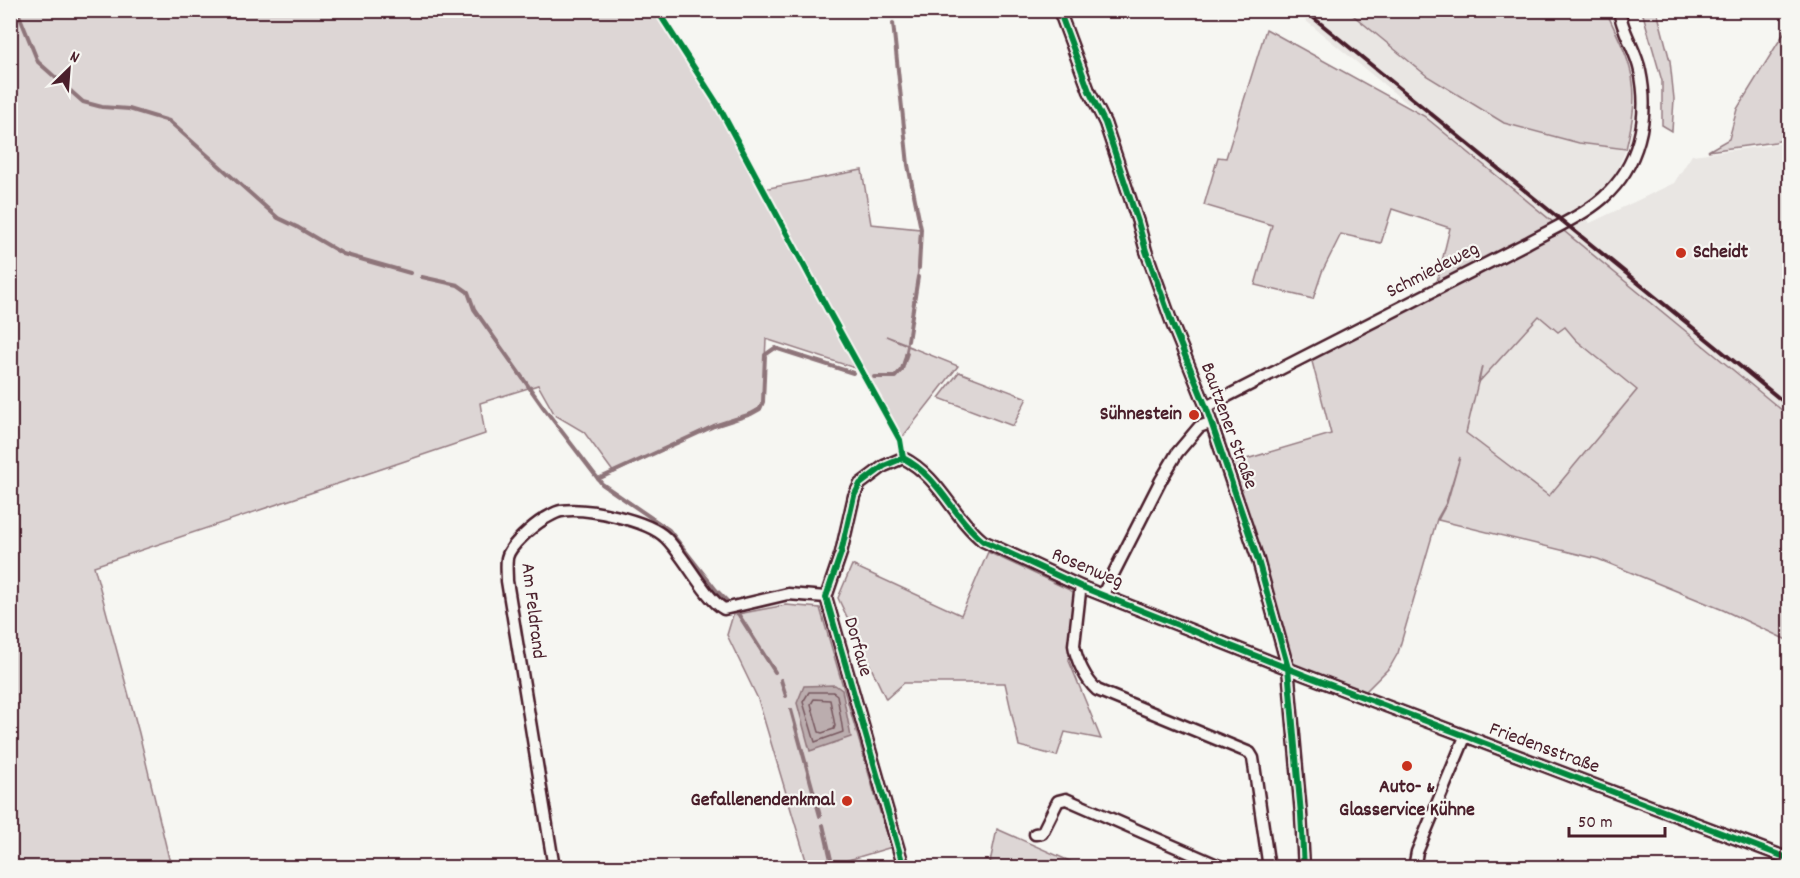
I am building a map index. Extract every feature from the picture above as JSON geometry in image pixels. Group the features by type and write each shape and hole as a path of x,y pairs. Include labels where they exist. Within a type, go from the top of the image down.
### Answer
{"street":[{"name":"Bautzener Straße","path":"1059,10 1089,91 1105,123 1146,251 1206,407 1258,560 1288,668 1304,867"},
{"name":"Schmiedeweg","path":"1206,407 1579,214 1601,200 1619,182 1635,153 1642,132 1643,107 1640,72 1618,10"},
{"path":"1103,594 1177,453 1199,427 1210,423"},
{"name":"Rosenweg","path":"903,458 913,463 938,487 970,531 983,541 1082,587 1288,668"},
{"name":"Dorfaue","path":"903,458 885,466 860,484 854,496 841,554 826,597 904,867"},
{"name":"Am Feldrand","path":"554,867 507,581 507,556 522,537 540,521 559,512 583,510 610,514 656,530 665,537 716,604 724,609 788,594 826,597"},
{"name":"Rosenweg","path":"1082,587 1074,645 1075,652 1091,684 1097,690 1244,749 1253,758 1269,867"},
{"name":"Friedensstraße","path":"1288,668 1790,859"},
{"path":"1414,867 1417,852 1465,737"},
{"path":"1035,834 1042,833 1058,801 1066,799 1224,867"}],"shaded area":[{"path":"10,11 656,11 718,106 764,189 862,170 871,224 920,229 918,271 907,344 886,336 907,345 902,369 894,376 874,377 895,377 903,370 908,346 958,366 901,439 840,330 861,370 766,339 763,402 759,408 751,414 714,425 614,473 584,432 555,415 538,385 480,403 485,434 94,566 139,733 171,867 11,867"},
{"path":"1294,11 1347,11 1427,76 1504,123 1579,143 1626,149 1614,177 1574,210 1590,223 1674,183 1692,155 1774,145 1789,141 1789,416"},
{"path":"1348,11 1606,11 1623,48 1632,77 1633,108 1626,149 1579,143 1504,123 1427,76"},
{"path":"1642,11 1657,11 1670,61 1674,99 1672,131 1662,125 1662,81"},
{"path":"1789,25 1789,138 1708,151 1729,139 1737,109"},
{"path":"1266,29 1424,116 1789,416 1789,641 1723,610 1598,559 1438,520 1447,503 1460,457 1446,503 1437,519 1398,653 1390,667 1360,697 1288,668 1226,465 1331,434 1310,354 1435,290 1450,228 1392,209 1381,243 1341,234 1322,272 1313,299 1255,285 1272,225 1204,205 1218,157 1226,158","holes":["1539,316 1558,332 1565,327 1576,340 1637,390 1549,496 1466,433 1482,366 1479,382"]},
{"path":"1539,316 1558,332 1565,327 1576,340 1637,390 1549,496 1466,433 1479,382"},
{"path":"959,372 1027,398 1013,426 939,398"},
{"path":"988,552 1074,592 1069,661 1101,739 1065,732 1057,756 1019,746 1005,683 904,683 886,699 838,598 852,565 961,615"},
{"path":"786,605 820,608 892,847 825,867 808,867 758,699 727,635 733,615"},
{"path":"997,829 1083,867 1002,867 990,862"}],"water":[{"path":"835,685 842,690 851,737 810,751 797,703 804,686"}],"waterway":[{"path":"17,10 38,62 83,102 102,107 129,109 169,121 278,218 343,254 410,273"},
{"path":"893,23 908,165 921,229 919,268"},
{"path":"422,277 458,285 468,292 474,309 543,407 602,484 669,530 728,602"},
{"path":"908,341 918,277"},
{"path":"598,479 714,426 760,409 763,402 765,355 775,348 853,373"},
{"path":"874,377 895,377 902,369 907,353"},
{"path":"737,612 775,672"},
{"path":"781,680 786,696"},
{"path":"791,710 820,816"},
{"path":"823,825 832,864"}],"railway":[{"path":"1304,10 1790,407"}],"cycle path":[{"path":"657,10 718,105 900,440 903,458"},
{"path":"1059,10 1089,91 1105,123 1146,251 1206,407 1258,560 1288,668 1304,868"},
{"path":"903,458 926,475 983,541 1082,587 1307,676 1790,859"},
{"path":"903,458 884,466 860,484 854,496 841,553 826,597 904,868"}],"place":[{"name":"Scheidt","path":"1681,253"},
{"name":"Sühnestein","path":"1194,415"},
{"name":"Auto- & Glasservice Kühne","path":"1407,766"},
{"name":"Gefallenendenkmal","path":"847,801"}]}
